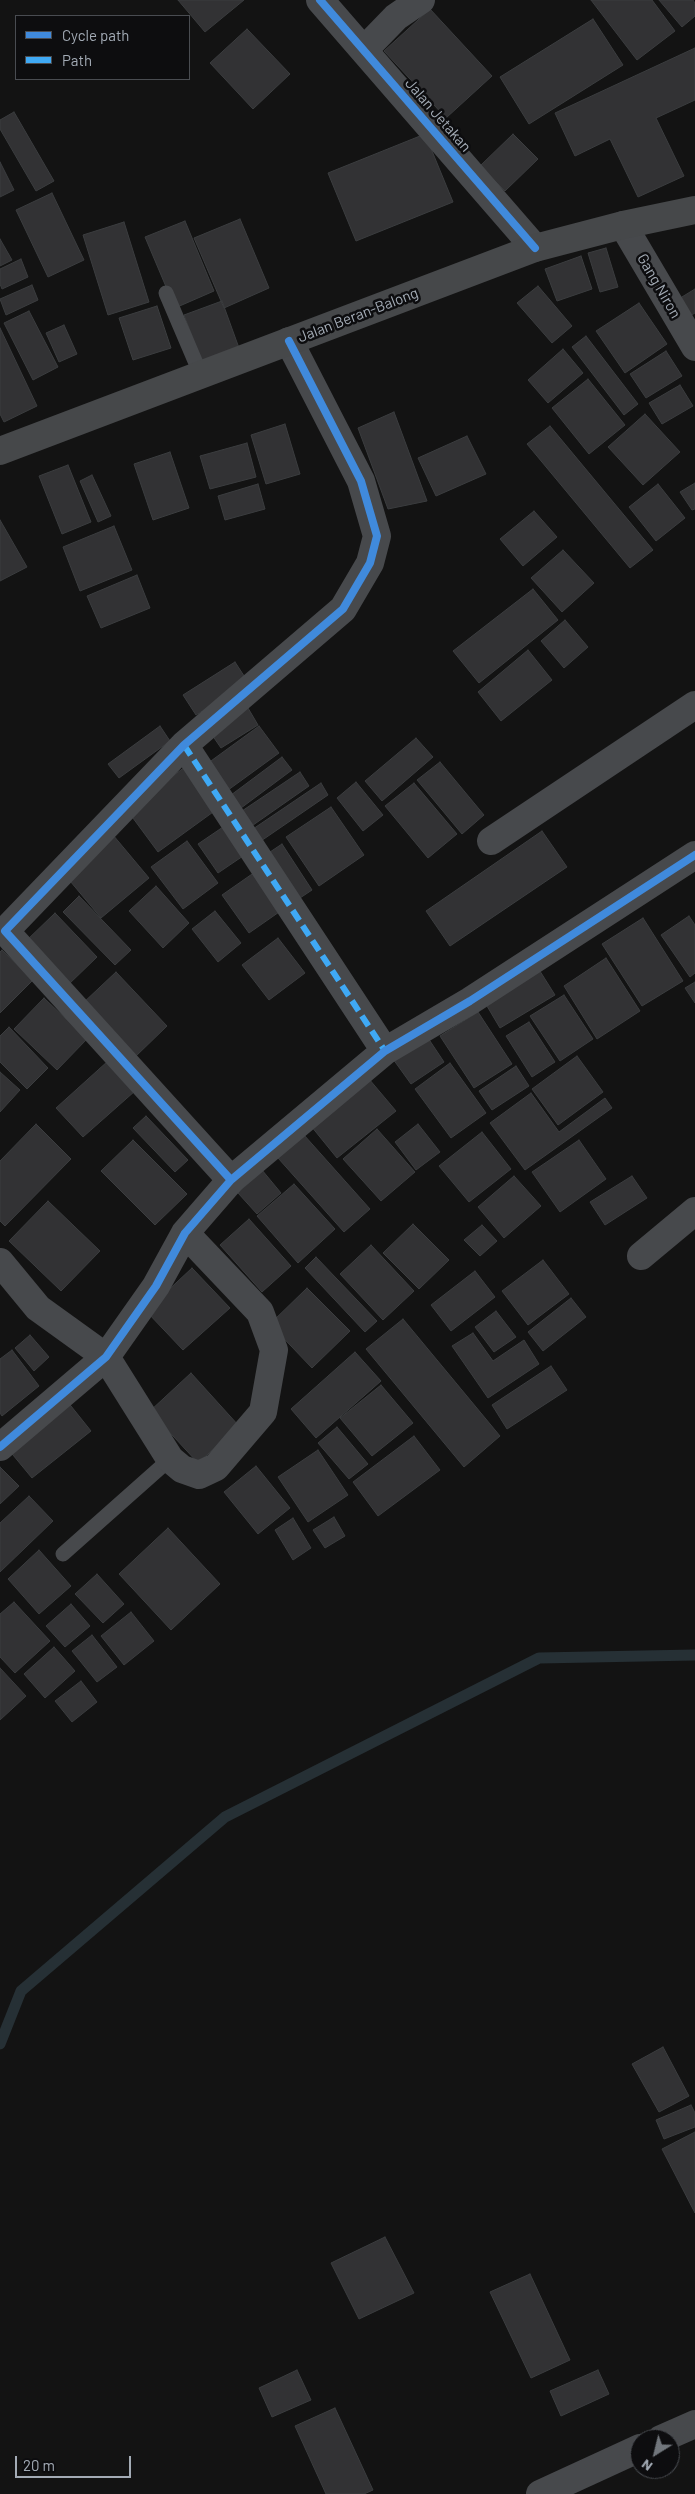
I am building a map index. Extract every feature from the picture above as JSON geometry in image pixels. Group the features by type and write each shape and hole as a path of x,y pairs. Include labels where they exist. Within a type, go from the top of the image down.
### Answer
{"main road":[{"name":"Jalan Beran-Balong","path":"0,451 535,248 623,225 695,210"}],"street":[{"name":"Jalan Jetakan","path":"320,0 535,248"},
{"path":"364,50 396,17 421,0"},
{"name":"Gang Niron","path":"623,225 695,347"},
{"path":"230,1180 2,934 184,745 343,609 370,563 377,536 361,480 289,341"},
{"path":"491,841 694,710"},
{"path":"184,745 384,1051"},
{"path":"0,1447 106,1357 156,1286 184,1233 230,1180 384,1051 470,1002 695,855"},
{"path":"641,1256 695,1211"},
{"path":"0,1262 38,1308 106,1357 170,1459 182,1469 199,1475 216,1467 263,1412 274,1350 260,1312 184,1233"},
{"path":"680,2431 695,2424"},
{"path":"540,2494 630,2453"}],"lane":[{"path":"166,293 201,375"},
{"path":"64,1554 170,1459"}],"building":[{"path":"178,0 244,0 205,32"},
{"path":"591,0 652,0 675,31 637,60"},
{"path":"659,0 693,0 695,3 695,16 682,27"},
{"path":"430,9 492,76 446,118 384,51"},
{"path":"593,19 623,65 529,124 500,77"},
{"path":"247,29 290,74 253,109 210,63"},
{"path":"695,48 695,100 656,118 684,176 638,197 610,139 575,156 555,113"},
{"path":"14,112 54,181 36,191 0,129 0,120"},
{"path":"425,134 453,202 356,241 328,173"},
{"path":"513,134 538,159 505,191 480,166"},
{"path":"0,162 14,190 0,197"},
{"path":"52,193 84,260 48,277 16,210"},
{"path":"240,219 269,288 224,308 194,238"},
{"path":"185,221 214,291 175,308 145,237"},
{"path":"124,222 149,302 108,315 83,235"},
{"path":"0,239 12,260 0,266"},
{"path":"606,248 618,287 600,292 588,253"},
{"path":"581,256 592,289 557,301 545,269"},
{"path":"21,259 28,277 2,289 0,269"},
{"path":"32,285 38,300 6,315 0,299"},
{"path":"538,286 572,326 552,343 517,303"},
{"path":"695,289 695,313 688,317 677,300"},
{"path":"222,301 239,348 202,362 184,315"},
{"path":"639,303 667,344 625,373 596,331"},
{"path":"157,306 171,348 133,360 119,318"},
{"path":"29,311 58,367 33,380 4,323"},
{"path":"64,325 77,354 59,362 46,333"},
{"path":"0,328 37,406 4,422 0,414"},
{"path":"586,336 638,404 624,415 572,347"},
{"path":"563,349 583,373 548,403 528,380"},
{"path":"666,351 682,376 646,398 630,374"},
{"path":"588,379 625,425 589,454 552,408"},
{"path":"680,385 693,406 662,424 649,403"},
{"path":"394,412 427,501 388,509 358,428"},
{"path":"645,414 680,452 643,485 608,447"},
{"path":"285,424 300,474 266,484 251,435"},
{"path":"550,426 653,550 630,568 527,444"},
{"path":"467,436 486,474 436,496 418,458"},
{"path":"247,443 256,477 210,489 200,456"},
{"path":"170,452 189,508 153,520 134,464"},
{"path":"68,465 91,522 62,534 39,476"},
{"path":"92,475 111,516 98,522 80,481"},
{"path":"695,483 695,509 692,510 680,492"},
{"path":"258,484 265,509 225,520 218,496"},
{"path":"658,484 685,518 656,541 629,507"},
{"path":"534,511 557,537 523,566 500,539"},
{"path":"0,520 27,567 0,581"},
{"path":"114,526 132,570 80,591 63,547"},
{"path":"563,550 594,583 562,612 531,578"},
{"path":"137,575 150,608 101,628 87,596"},
{"path":"533,589 558,620 479,683 453,651"},
{"path":"565,620 588,647 564,668 541,641"},
{"path":"528,650 552,680 501,721 478,692"},
{"path":"235,662 248,682 196,715 183,695"},
{"path":"248,708 258,725 221,748 210,732"},
{"path":"160,726 170,741 119,778 108,764"},
{"path":"259,726 279,753 224,793 204,766"},
{"path":"416,738 433,757 382,801 365,781"},
{"path":"282,757 292,770 237,811 227,798"},
{"path":"440,762 484,815 462,834 417,780"},
{"path":"189,764 220,807 158,852 127,810"},
{"path":"300,772 309,786 246,830 236,815"},
{"path":"356,782 383,815 363,831 337,798"},
{"path":"321,783 328,795 258,843 250,831"},
{"path":"414,783 457,834 428,858 385,806"},
{"path":"331,807 364,855 319,886 286,837"},
{"path":"226,825 246,854 218,873 198,844"},
{"path":"542,831 567,867 450,946 426,911"},
{"path":"113,835 149,878 101,918 65,875"},
{"path":"187,841 218,883 183,909 151,867"},
{"path":"282,844 312,890 294,902 264,856"},
{"path":"255,872 282,910 249,933 222,895"},
{"path":"156,886 189,923 163,948 129,911"},
{"path":"79,896 131,950 115,965 63,912"},
{"path":"215,911 241,943 218,962 192,929"},
{"path":"55,913 97,957 67,986 24,943"},
{"path":"689,916 695,925 695,973 690,977 661,935"},
{"path":"643,918 683,981 642,1006 602,944"},
{"path":"278,938 305,973 269,1000 242,965"},
{"path":"2,950 33,980 0,1013 0,952"},
{"path":"606,958 640,1011 597,1039 564,986"},
{"path":"538,968 555,995 500,1028 484,1001"},
{"path":"116,972 167,1026 134,1058 82,1004"},
{"path":"695,982 695,1003 685,988"},
{"path":"564,995 593,1039 560,1061 530,1016"},
{"path":"44,998 87,1039 57,1070 14,1029"},
{"path":"478,1012 512,1064 474,1088 440,1036"},
{"path":"529,1022 555,1062 532,1077 506,1036"},
{"path":"9,1027 48,1068 27,1089 0,1062 0,1036"},
{"path":"426,1035 444,1062 411,1084 393,1059"},
{"path":"577,1056 603,1092 558,1125 532,1089"},
{"path":"108,1061 135,1091 83,1137 56,1108"},
{"path":"450,1063 486,1113 451,1138 415,1089"},
{"path":"516,1066 529,1086 492,1110 479,1091"},
{"path":"0,1072 20,1090 0,1112"},
{"path":"369,1079 396,1111 337,1158 311,1126"},
{"path":"531,1093 559,1132 605,1098 612,1108 525,1170 490,1123"},
{"path":"146,1116 188,1160 175,1172 133,1128"},
{"path":"36,1124 71,1159 5,1226 0,1221 0,1161"},
{"path":"418,1124 440,1152 416,1170 395,1142"},
{"path":"377,1129 415,1172 381,1201 343,1159"},
{"path":"482,1132 511,1169 469,1202 439,1166"},
{"path":"304,1135 370,1209 344,1232 278,1158"},
{"path":"133,1140 187,1194 155,1225 101,1171"},
{"path":"579,1140 606,1179 560,1212 532,1172"},
{"path":"262,1170 281,1193 257,1214 238,1193"},
{"path":"514,1176 541,1206 504,1238 478,1207"},
{"path":"632,1176 647,1198 605,1225 590,1202"},
{"path":"294,1184 335,1229 298,1263 257,1216"},
{"path":"48,1201 100,1251 61,1291 9,1241"},
{"path":"249,1219 291,1266 262,1292 220,1245"},
{"path":"413,1224 449,1260 419,1289 383,1253"},
{"path":"482,1225 497,1241 480,1256 464,1240"},
{"path":"371,1245 414,1291 383,1320 340,1274"},
{"path":"316,1257 377,1321 365,1332 305,1268"},
{"path":"543,1260 569,1294 528,1325 502,1291"},
{"path":"192,1268 230,1308 183,1350 146,1311"},
{"path":"475,1271 495,1297 451,1331 431,1305"},
{"path":"307,1288 350,1331 312,1368 270,1324"},
{"path":"571,1298 586,1317 543,1351 528,1332"},
{"path":"496,1311 516,1337 494,1352 475,1327"},
{"path":"403,1319 500,1436 464,1467 366,1349"},
{"path":"473,1333 493,1361 524,1340 539,1364 488,1398 452,1346"},
{"path":"30,1335 49,1357 34,1371 15,1348"},
{"path":"12,1350 39,1386 2,1416 0,1413 0,1359"},
{"path":"355,1352 381,1381 316,1438 291,1409"},
{"path":"551,1366 567,1390 507,1429 492,1405"},
{"path":"191,1373 239,1426 198,1463 150,1411"},
{"path":"381,1385 413,1423 372,1456 340,1418"},
{"path":"67,1401 91,1431 32,1478 8,1449"},
{"path":"337,1427 368,1464 349,1479 318,1443"},
{"path":"414,1436 440,1470 378,1516 353,1482"},
{"path":"318,1450 348,1495 308,1522 278,1477"},
{"path":"256,1466 290,1508 258,1534 224,1492"},
{"path":"0,1467 19,1486 0,1504"},
{"path":"29,1496 53,1521 0,1572 0,1523"},
{"path":"334,1517 345,1536 325,1548 313,1530"},
{"path":"293,1518 311,1548 293,1560 275,1530"},
{"path":"168,1528 220,1584 171,1630 119,1574"},
{"path":"39,1550 71,1586 39,1614 8,1579"},
{"path":"97,1574 124,1604 103,1623 75,1594"},
{"path":"14,1602 50,1641 15,1673 0,1657 0,1614"},
{"path":"71,1604 90,1626 65,1647 46,1626"},
{"path":"131,1612 154,1641 124,1665 101,1636"},
{"path":"92,1635 117,1667 97,1682 72,1651"},
{"path":"54,1647 75,1671 45,1698 24,1674"},
{"path":"0,1668 26,1696 0,1720"},
{"path":"81,1681 97,1702 72,1722 55,1701"},
{"path":"663,2047 689,2096 659,2112 632,2064"},
{"path":"691,2105 695,2113 695,2127 664,2139 656,2120"},
{"path":"695,2132 695,2213 662,2149"},
{"path":"385,2237 414,2293 359,2319 331,2263"},
{"path":"530,2274 570,2360 531,2378 490,2292"},
{"path":"297,2370 311,2400 272,2417 259,2388"},
{"path":"598,2370 609,2394 561,2416 550,2391"},
{"path":"335,2408 373,2490 364,2494 326,2494 295,2426"}],"waterway":[{"path":"0,2044 21,1991 225,1817 539,1658 695,1655"}],"marked path":[{"path":"184,745 385,1051"}],"cycle path":[{"path":"320,0 535,248"},
{"path":"231,1180 5,931 184,745 343,609 370,563 377,536 361,481 289,341"},
{"path":"0,1447 106,1357 156,1286 185,1233 231,1180 385,1051 470,1001 695,855"}]}
